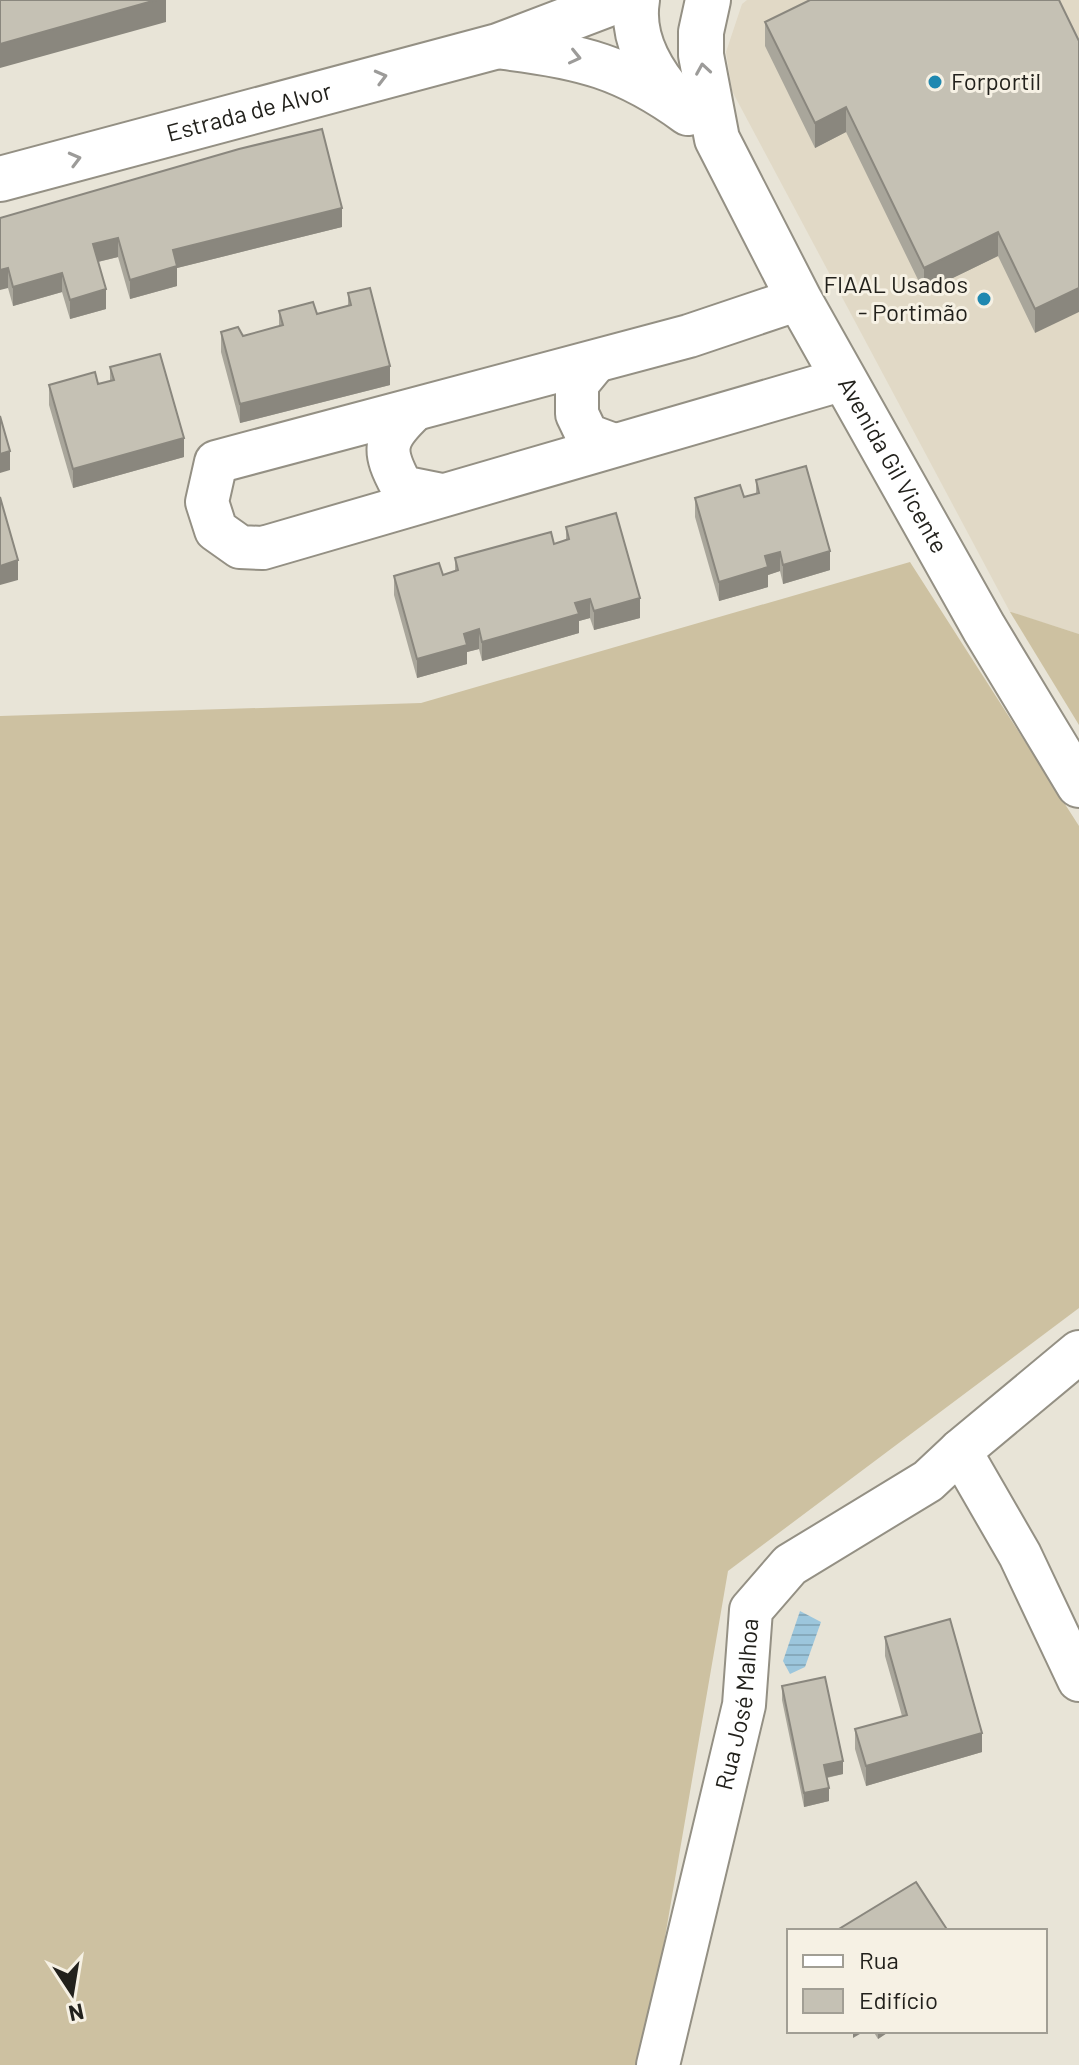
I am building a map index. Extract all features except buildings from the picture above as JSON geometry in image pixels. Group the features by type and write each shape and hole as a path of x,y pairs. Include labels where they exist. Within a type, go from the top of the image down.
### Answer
{"street":[{"name":"Estrada de Alvor","path":"0,179 498,46 619,0"},
{"path":"637,0 637,34 645,56 657,76 702,126"},
{"path":"702,126 701,32 708,0"},
{"path":"498,46 574,56 605,66 655,89 702,126"},
{"name":"Avenida Gil Vicente","path":"702,126 984,628 1079,785"},
{"path":"799,299 689,336 216,462 207,502 216,530 240,547 263,548 844,379"},
{"path":"595,362 577,384 577,414 587,435 614,445"},
{"path":"413,411 392,432 388,461 402,487 442,495"},
{"name":"Rua José Malhoa","path":"658,2065 744,1705 751,1610 790,1565 928,1481 1079,1352"},
{"path":"960,1451 1020,1555 1079,1680"}],"shaded area":[{"path":"747,0 1079,0 1079,634 1010,612 732,91 726,52 742,4"},
{"path":"910,562 1079,826 1079,1308 728,1571 643,2065 0,2065 0,716 421,703"},
{"path":"1010,612 1079,634 1079,725"}],"water":[{"path":"800,1611 821,1622 805,1667 790,1674 783,1661"}],"place":[{"name":"Forportil","path":"935,82"},
{"name":"FIAAL Usados - Portimão","path":"984,299"}]}
